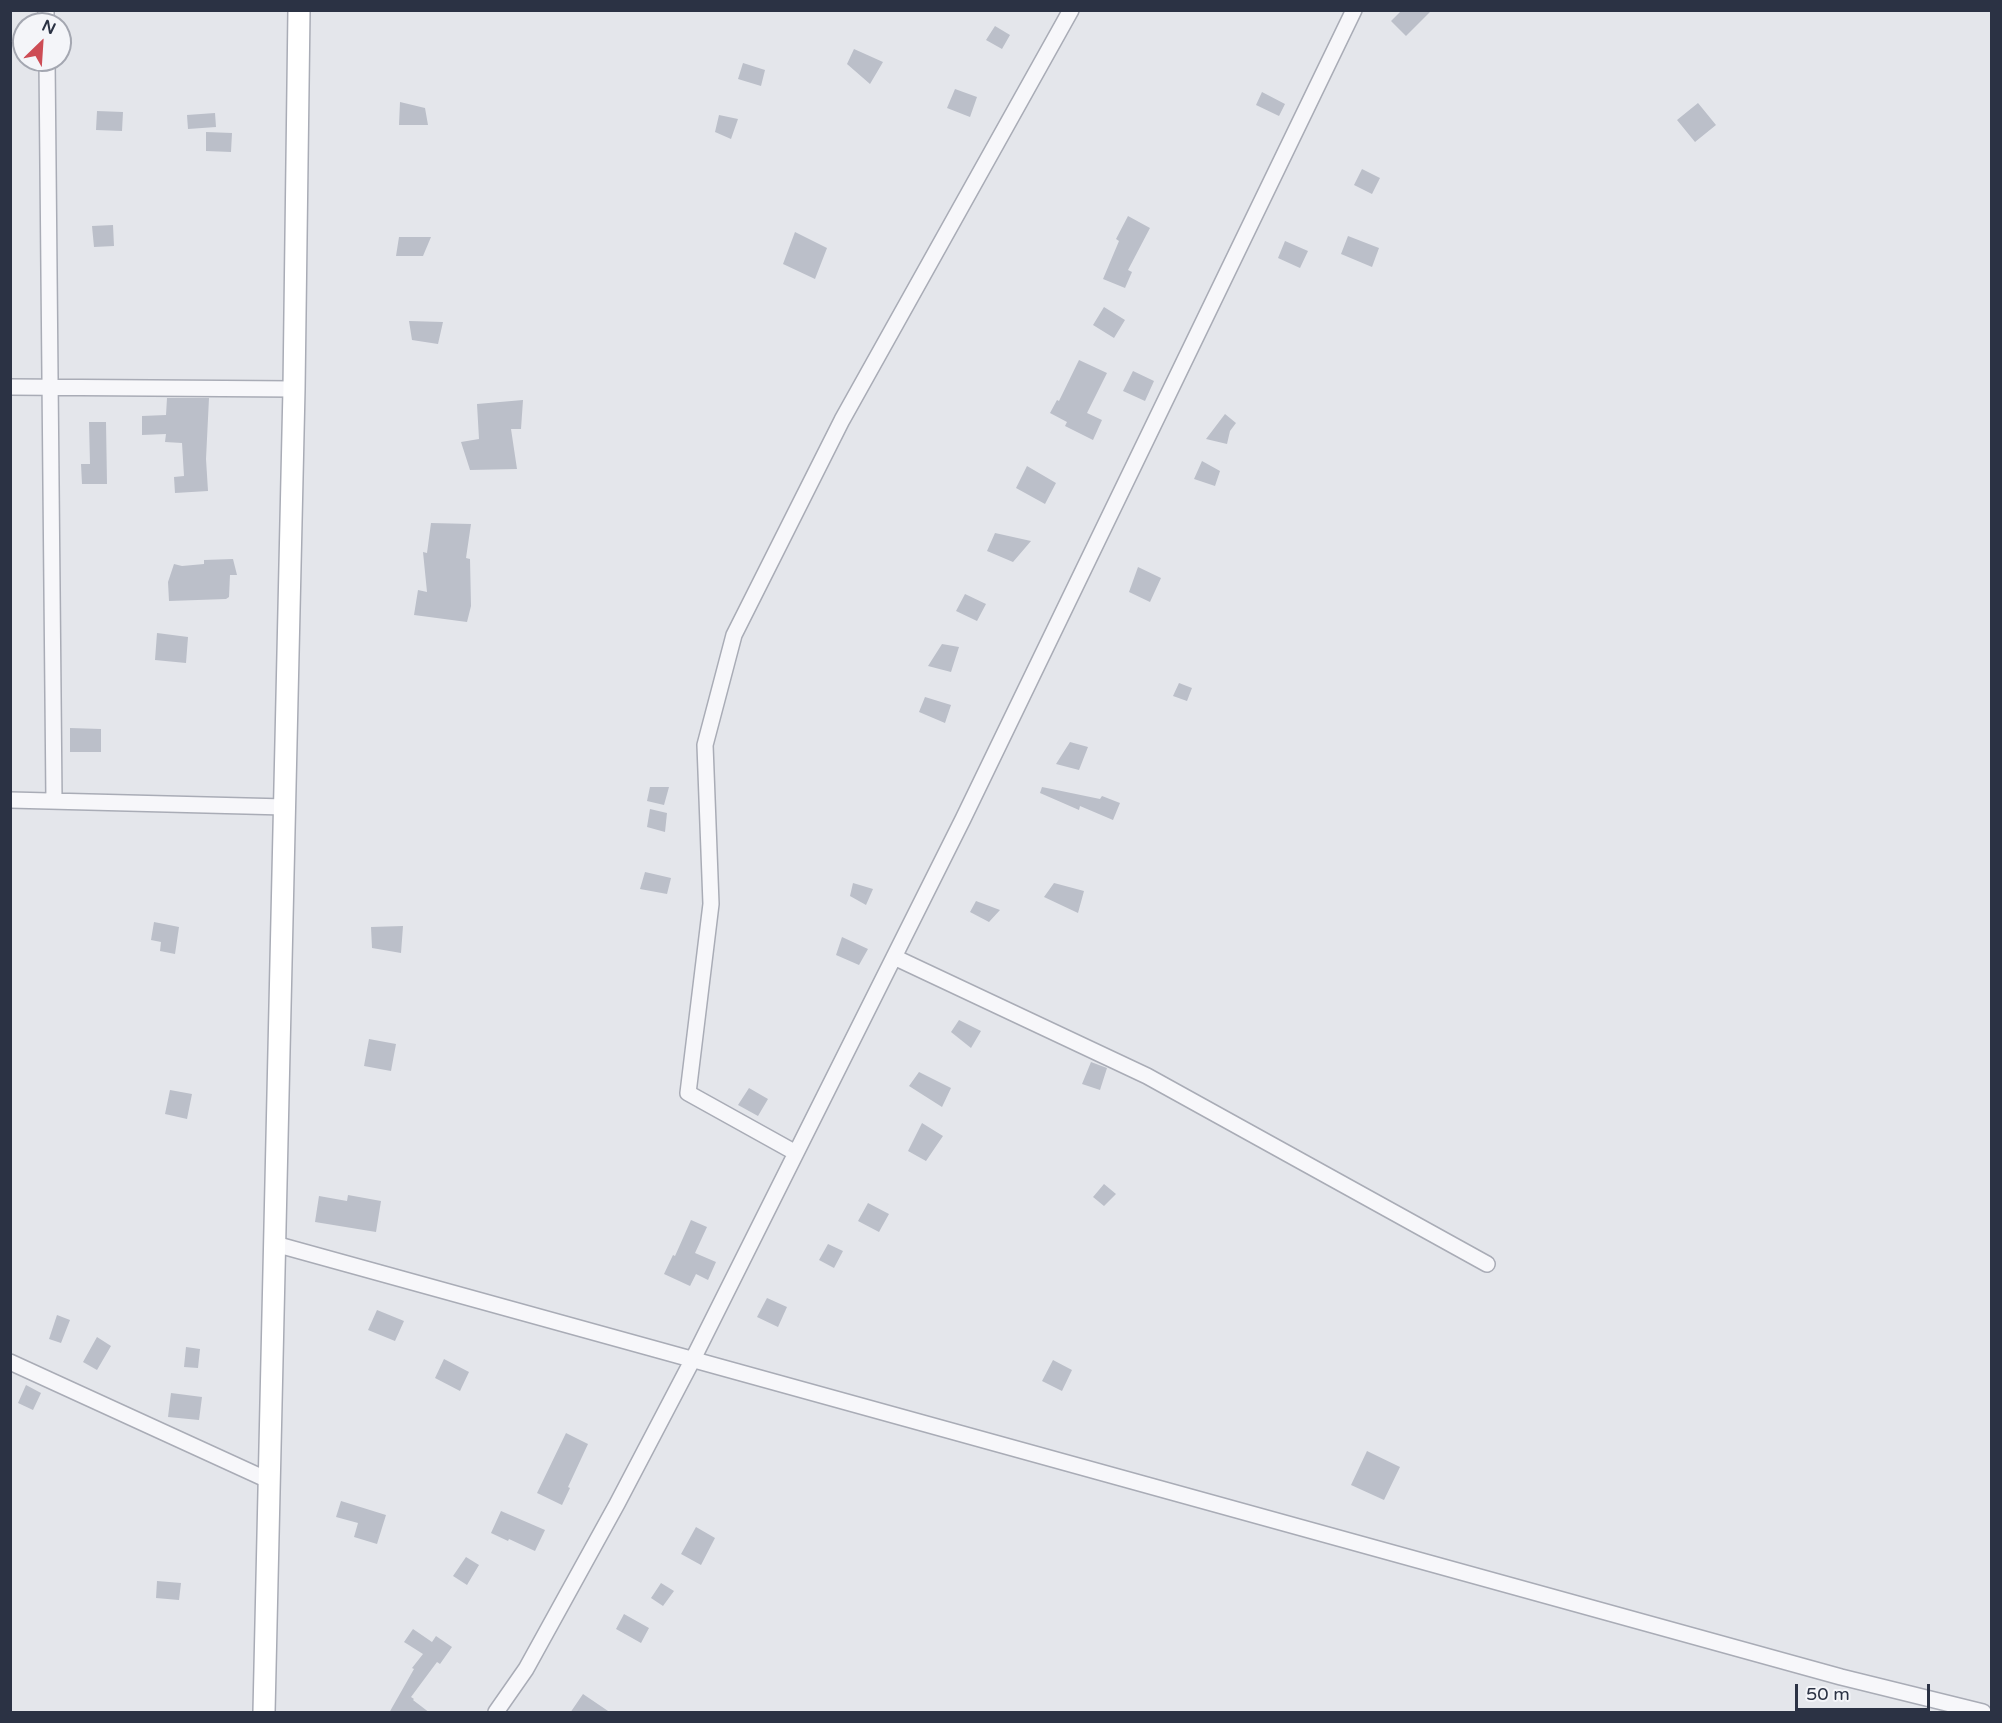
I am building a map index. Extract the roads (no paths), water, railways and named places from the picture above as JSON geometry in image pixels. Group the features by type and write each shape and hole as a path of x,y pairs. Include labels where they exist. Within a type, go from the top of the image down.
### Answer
{"main road":[{"path":"264,1713 294,389 299,10"}],"street":[{"path":"796,1153 688,1093 711,904 705,745 734,635 842,420 1071,10"},
{"path":"496,1713 532,1658 617,1504 693,1359 963,819 1354,10"},
{"path":"47,72 54,801"},
{"path":"10,387 294,389"},
{"path":"10,800 285,807"},
{"path":"894,957 1148,1076 1487,1264"},
{"path":"275,1244 1841,1677 1983,1713"},
{"path":"10,1362 270,1481"}]}
